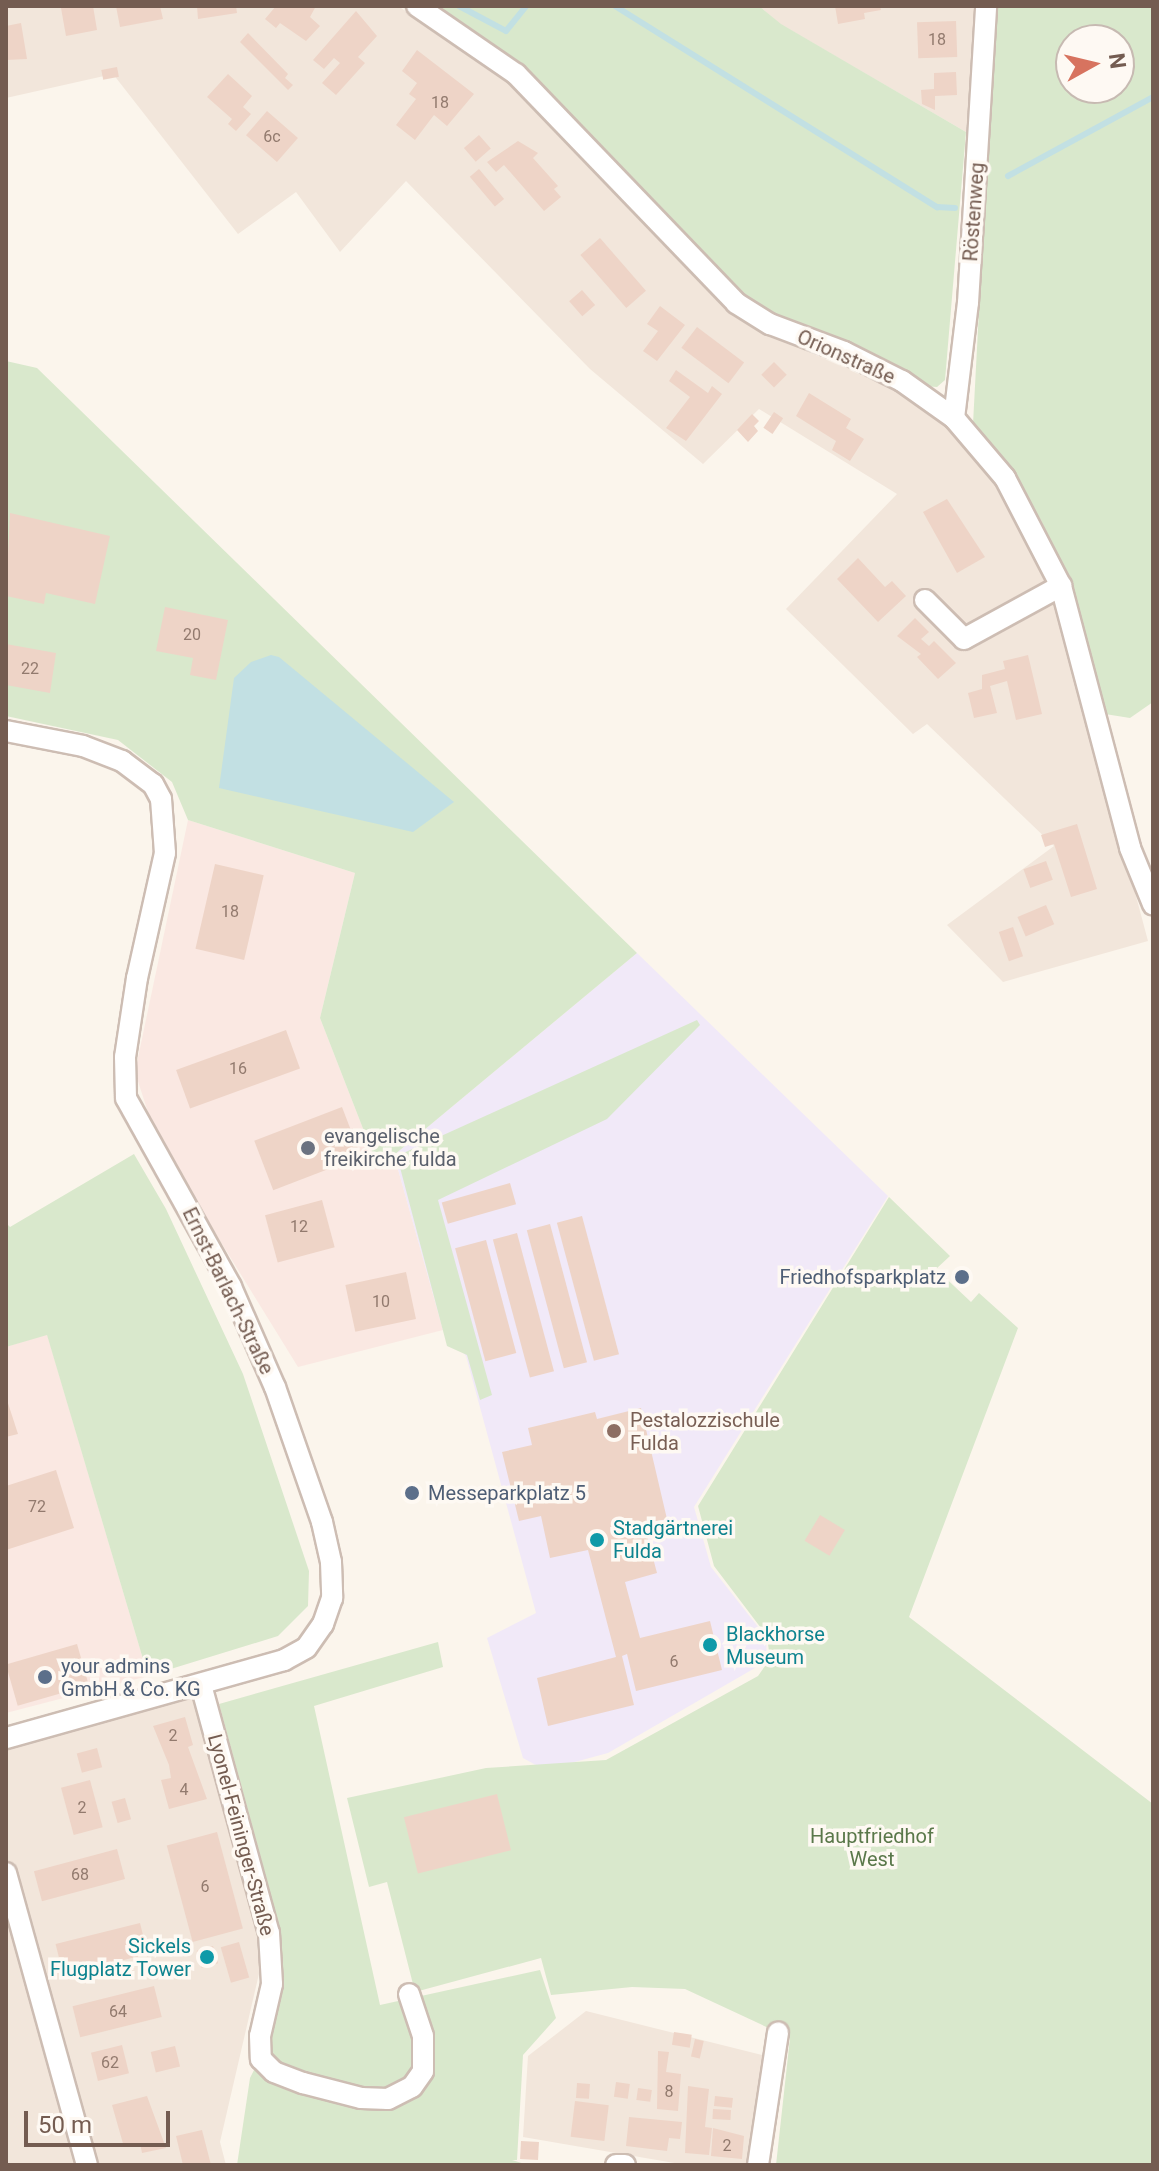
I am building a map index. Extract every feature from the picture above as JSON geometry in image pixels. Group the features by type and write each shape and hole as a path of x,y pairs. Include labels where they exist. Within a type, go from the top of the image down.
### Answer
{"street":[{"name":"Orionstraße","path":"417,6 516,74 736,303 770,324 874,365 954,418 1005,478 1061,586 1130,848 1153,904"},
{"name":"Röstenweg","path":"954,418 968,303 986,6"},
{"path":"925,600 964,639 1061,586"},
{"name":"Ernst-Barlach-Straße","path":"6,731 83,746 122,761 153,784 161,799 165,853 133,1004 125,1057 126,1098 243,1316 294,1440 331,1562 332,1598 306,1648 284,1660 6,1738"},
{"name":"Lyonel-Feininger-Straße","path":"201,1685 269,1933 272,1984 260,2036 261,2059 274,2072 303,2083 361,2098 388,2099 412,2087 423,2071 423,2036 409,1994"},
{"path":"6,1873 87,2165"},
{"path":"758,2165 778,2033"},
{"path":"616,2165 625,2165"}],"shaded area":[{"path":"6,6 398,6 510,82 709,288 871,370 949,425 999,482 1054,589 1148,941 1003,982 947,925 1054,846 927,724 913,734 786,609 897,494 759,409 703,464 590,369 406,181 340,252 296,192 238,234 113,74 6,98"},
{"path":"759,6 978,6 966,132 780,24"},
{"path":"188,820 355,873 320,1018 376,1162 394,1155 443,1330 298,1367 156,1137 135,1072"},
{"name":"Pestalozzischule Fulda","path":"637,953 888,1196 694,1507 711,1567 766,1637 767,1661 608,1753 545,1770 523,1758 487,1638 536,1613 466,1356 443,1330 394,1155"},
{"path":"47,1334 148,1676 6,1713 6,1347"},
{"path":"194,1696 264,1952 220,2142 226,2165 6,2165 6,1747"},
{"path":"586,2011 766,2056 752,2165 686,2165 523,2137 528,2056"}],"green space":[{"path":"436,6 759,6 781,24 966,132 945,380 937,387 924,386 743,298 507,54"},
{"path":"995,6 1153,6 1153,702 1130,718 1105,714 1063,568 1041,520 973,424"},
{"path":"6,361 37,368 637,953 394,1155 376,1162 320,1018 355,873 188,820 172,782 118,740 6,716"},
{"path":"697,1020 700,1025 607,1119 438,1200 492,1395 480,1400 467,1355 447,1346 397,1156"},
{"path":"134,1154 166,1209 243,1374 309,1571 308,1606 278,1636 148,1676 47,1335 6,1347 6,1223 10,1227"},
{"name":"Hauptfriedhof West","path":"889,1197 950,1256 936,1269 971,1302 979,1293 1018,1328 909,1617 1153,1804 1153,2165 776,2165 790,2038 685,1989 632,1987 551,1995 541,1958 415,1992 387,1882 369,1887 347,1798 486,1768 606,1760 758,1676 770,1659 767,1636 714,1566 698,1506"},
{"path":"438,1642 443,1667 314,1706 380,2005 540,1970 556,2018 523,2055 517,2160 512,2160 528,2165 237,2165 250,2078 270,2038 283,1967 269,1888 219,1704"}],"water":[{"path":"271,655 279,657 454,802 413,832 219,788 234,678 251,662"}],"building":[{"path":"93,6 97,30 66,36 61,8"},
{"path":"116,6 160,6 163,19 120,27"},
{"path":"197,6 236,6 237,13 198,19"},
{"path":"276,6 316,6 310,17 320,26 306,41 280,23 276,28 265,19"},
{"path":"835,6 880,6 881,10 864,13 865,19 838,24"},
{"path":"356,11 377,36 358,57 365,63 336,95 322,83 340,63 334,58 324,69 313,60"},
{"path":"956,21 957,57 918,58 917,22"},
{"path":"21,23 27,59 6,60 6,26"},
{"path":"248,33 288,74 285,78 293,85 288,90 240,42"},
{"path":"417,50 474,94 447,126 434,115 415,140 396,125 416,99 409,94 417,83 402,71"},
{"path":"117,67 119,77 103,80 101,70"},
{"path":"956,72 957,95 935,96 935,110 922,104 921,90 934,89 934,73"},
{"path":"228,74 252,96 243,107 251,114 236,131 228,124 232,119 207,97"},
{"path":"267,111 298,138 277,162 246,135"},
{"path":"479,135 491,149 476,162 464,148"},
{"path":"518,141 538,153 533,158 558,186 554,189 561,197 544,211 504,165 496,172 487,162"},
{"path":"479,169 504,199 495,207 470,177"},
{"path":"600,238 646,291 626,308 580,255"},
{"path":"582,290 595,305 582,316 569,301"},
{"path":"660,306 685,325 657,361 643,351 658,331 647,324"},
{"path":"697,327 744,363 728,383 681,348"},
{"path":"774,362 787,375 774,387 761,375"},
{"path":"676,370 708,393 712,386 722,394 686,441 666,428 690,397 669,381"},
{"path":"809,393 851,419 846,428 864,439 850,461 832,450 836,441 796,416"},
{"path":"774,412 783,418 772,434 763,428"},
{"path":"752,414 759,421 754,426 758,431 748,442 737,430"},
{"path":"947,499 985,557 957,573 923,512"},
{"path":"10,513 110,536 95,604 46,593 44,604 6,596"},
{"path":"858,558 885,587 892,581 906,596 878,622 837,579"},
{"path":"165,607 228,620 216,680 190,675 193,658 156,651"},
{"path":"915,618 929,632 921,639 929,646 934,641 956,663 938,679 917,657 921,654 897,636"},
{"path":"6,644 56,653 50,693 6,685"},
{"path":"1028,655 1042,714 1016,720 1007,681 990,686 997,713 974,718 968,693 982,689 982,675 1005,669 1003,661"},
{"path":"1077,824 1097,889 1071,897 1054,844 1045,847 1041,835"},
{"path":"1046,861 1053,880 1030,888 1023,869"},
{"path":"215,864 264,875 244,960 195,949"},
{"path":"1046,905 1054,924 1026,936 1017,917"},
{"path":"1013,927 1023,956 1009,961 999,932"},
{"path":"286,1030 300,1069 190,1109 176,1070"},
{"name":"evangelische freikirche fulda","path":"342,1107 361,1156 273,1190 254,1141"},
{"path":"510,1183 516,1204 448,1224 442,1203"},
{"path":"322,1200 335,1247 278,1263 265,1215"},
{"path":"582,1216 619,1354 594,1361 557,1223"},
{"path":"550,1224 587,1362 564,1368 527,1230"},
{"path":"517,1233 554,1371 530,1378 493,1239"},
{"path":"486,1240 516,1353 485,1361 455,1248"},
{"path":"406,1272 416,1319 355,1332 345,1285"},
{"path":"6,1397 18,1434 6,1437"},
{"path":"641,1408 667,1519 644,1524 657,1573 625,1582 640,1638 710,1621 722,1670 636,1691 627,1654 622,1656 634,1705 548,1726 537,1678 616,1657 588,1550 550,1558 541,1516 519,1521 502,1452 532,1445 528,1428 595,1412 597,1419"},
{"path":"56,1470 74,1528 6,1550 6,1486"},
{"path":"820,1515 845,1530 829,1556 805,1541"},
{"path":"77,1644 89,1685 18,1706 6,1664"},
{"path":"185,1717 193,1745 188,1747 207,1799 169,1809 161,1780 171,1778 169,1765 153,1726"},
{"path":"97,1748 102,1767 82,1773 77,1753"},
{"path":"90,1780 103,1827 74,1835 61,1788"},
{"path":"497,1794 511,1850 418,1874 404,1817"},
{"path":"125,1798 131,1819 118,1823 112,1802"},
{"path":"217,1832 243,1929 193,1942 167,1845"},
{"path":"117,1849 125,1879 42,1901 34,1871"},
{"path":"140,1923 148,1954 63,1975 56,1944"},
{"path":"239,1942 249,1978 231,1983 221,1947"},
{"name":"Sickels Flugplatz Tower","path":"213,1946 218,1963 202,1968 197,1951"},
{"path":"154,1986 162,2017 80,2037 72,2006"},
{"path":"674,2032 692,2035 690,2048 672,2045"},
{"path":"695,2039 704,2041 700,2059 691,2057"},
{"path":"122,2045 129,2073 98,2081 91,2053"},
{"path":"175,2046 180,2066 156,2072 151,2052"},
{"path":"658,2051 669,2052 666,2072 681,2074 678,2111 657,2109"},
{"path":"616,2082 630,2084 628,2099 614,2097"},
{"path":"577,2083 590,2084 589,2099 576,2098"},
{"path":"688,2086 709,2089 705,2127 712,2128 709,2155 685,2153"},
{"path":"638,2088 652,2090 650,2102 636,2100"},
{"path":"147,2096 166,2148 142,2153 140,2143 124,2147 112,2105"},
{"path":"715,2096 733,2098 732,2108 714,2106"},
{"path":"575,2101 609,2105 604,2141 571,2137"},
{"path":"713,2109 731,2110 730,2120 712,2119"},
{"path":"629,2117 682,2122 680,2139 669,2138 667,2151 626,2146"},
{"path":"713,2128 744,2136 742,2159 711,2156"},
{"path":"202,2130 211,2165 183,2165 176,2136"},
{"path":"521,2141 539,2142 538,2160 520,2159"}],"waterway":[{"path":"459,6 506,31 526,6"},
{"path":"615,6 937,207 955,208"},
{"path":"1008,176 1153,97"}],"place":[{"name":"evangelische freikirche fulda","path":"308,1148"},
{"name":"Friedhofsparkplatz","path":"962,1277"},
{"name":"Pestalozzischule Fulda","path":"614,1431"},
{"name":"Messeparkplatz 5","path":"412,1493"},
{"name":"Stadgärtnerei Fulda","path":"597,1540"},
{"name":"Blackhorse Museum","path":"710,1645"},
{"name":"your admins GmbH & Co. KG","path":"45,1677"},
{"name":"Sickels Flugplatz Tower","path":"207,1957"}]}
